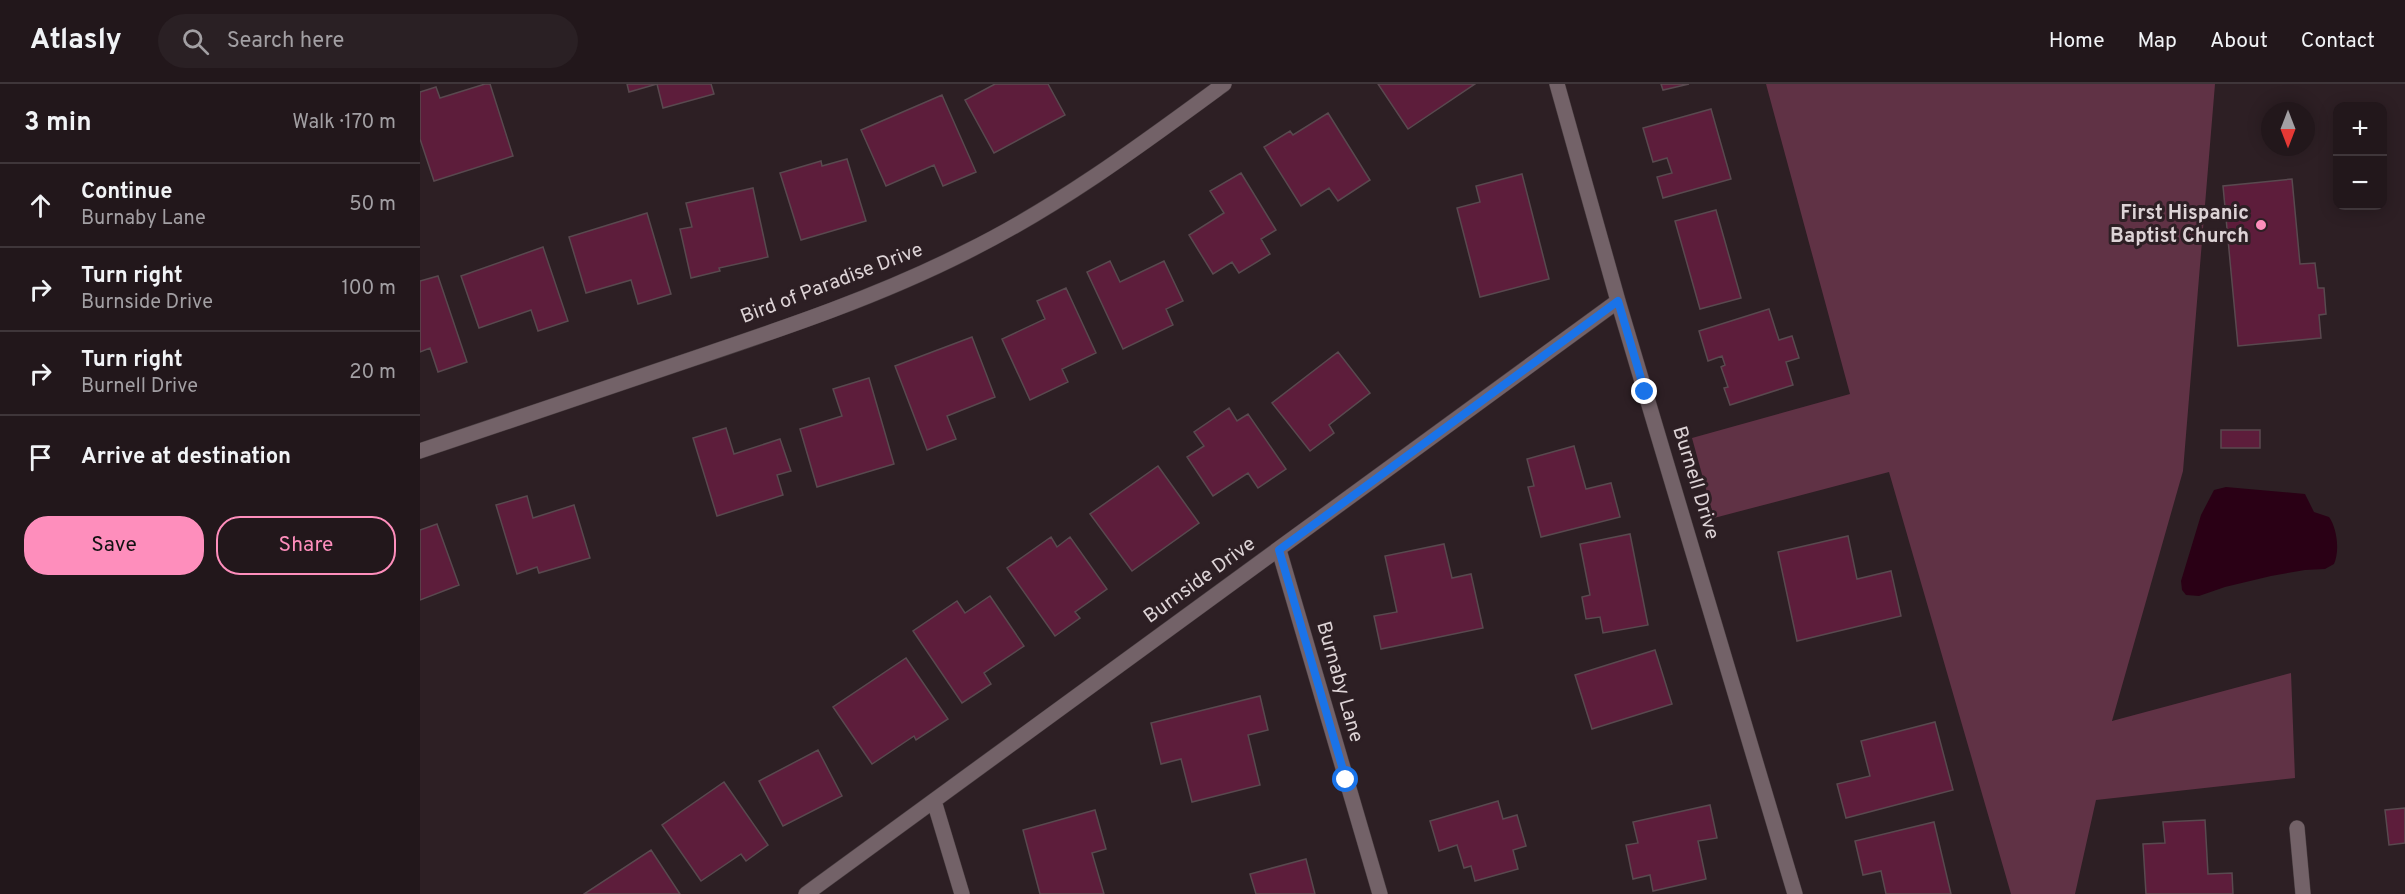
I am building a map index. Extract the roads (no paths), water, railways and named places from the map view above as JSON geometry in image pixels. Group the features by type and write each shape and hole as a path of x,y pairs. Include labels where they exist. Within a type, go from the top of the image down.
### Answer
{"street":[{"name":"Bird of Paradise Drive","path":"420,452 812,318 923,273 1048,207 1108,169 1224,84"},
{"name":"Burnell Drive","path":"1557,84 1618,301 1795,894"},
{"name":"Burnside Drive","path":"806,894 1618,301"},
{"name":"Burnaby Lane","path":"1279,550 1380,894"},
{"path":"934,801 962,894"},
{"path":"2297,828 2303,894"}],"place":[{"name":"First Hispanic Baptist Church","path":"2261,225"}]}
